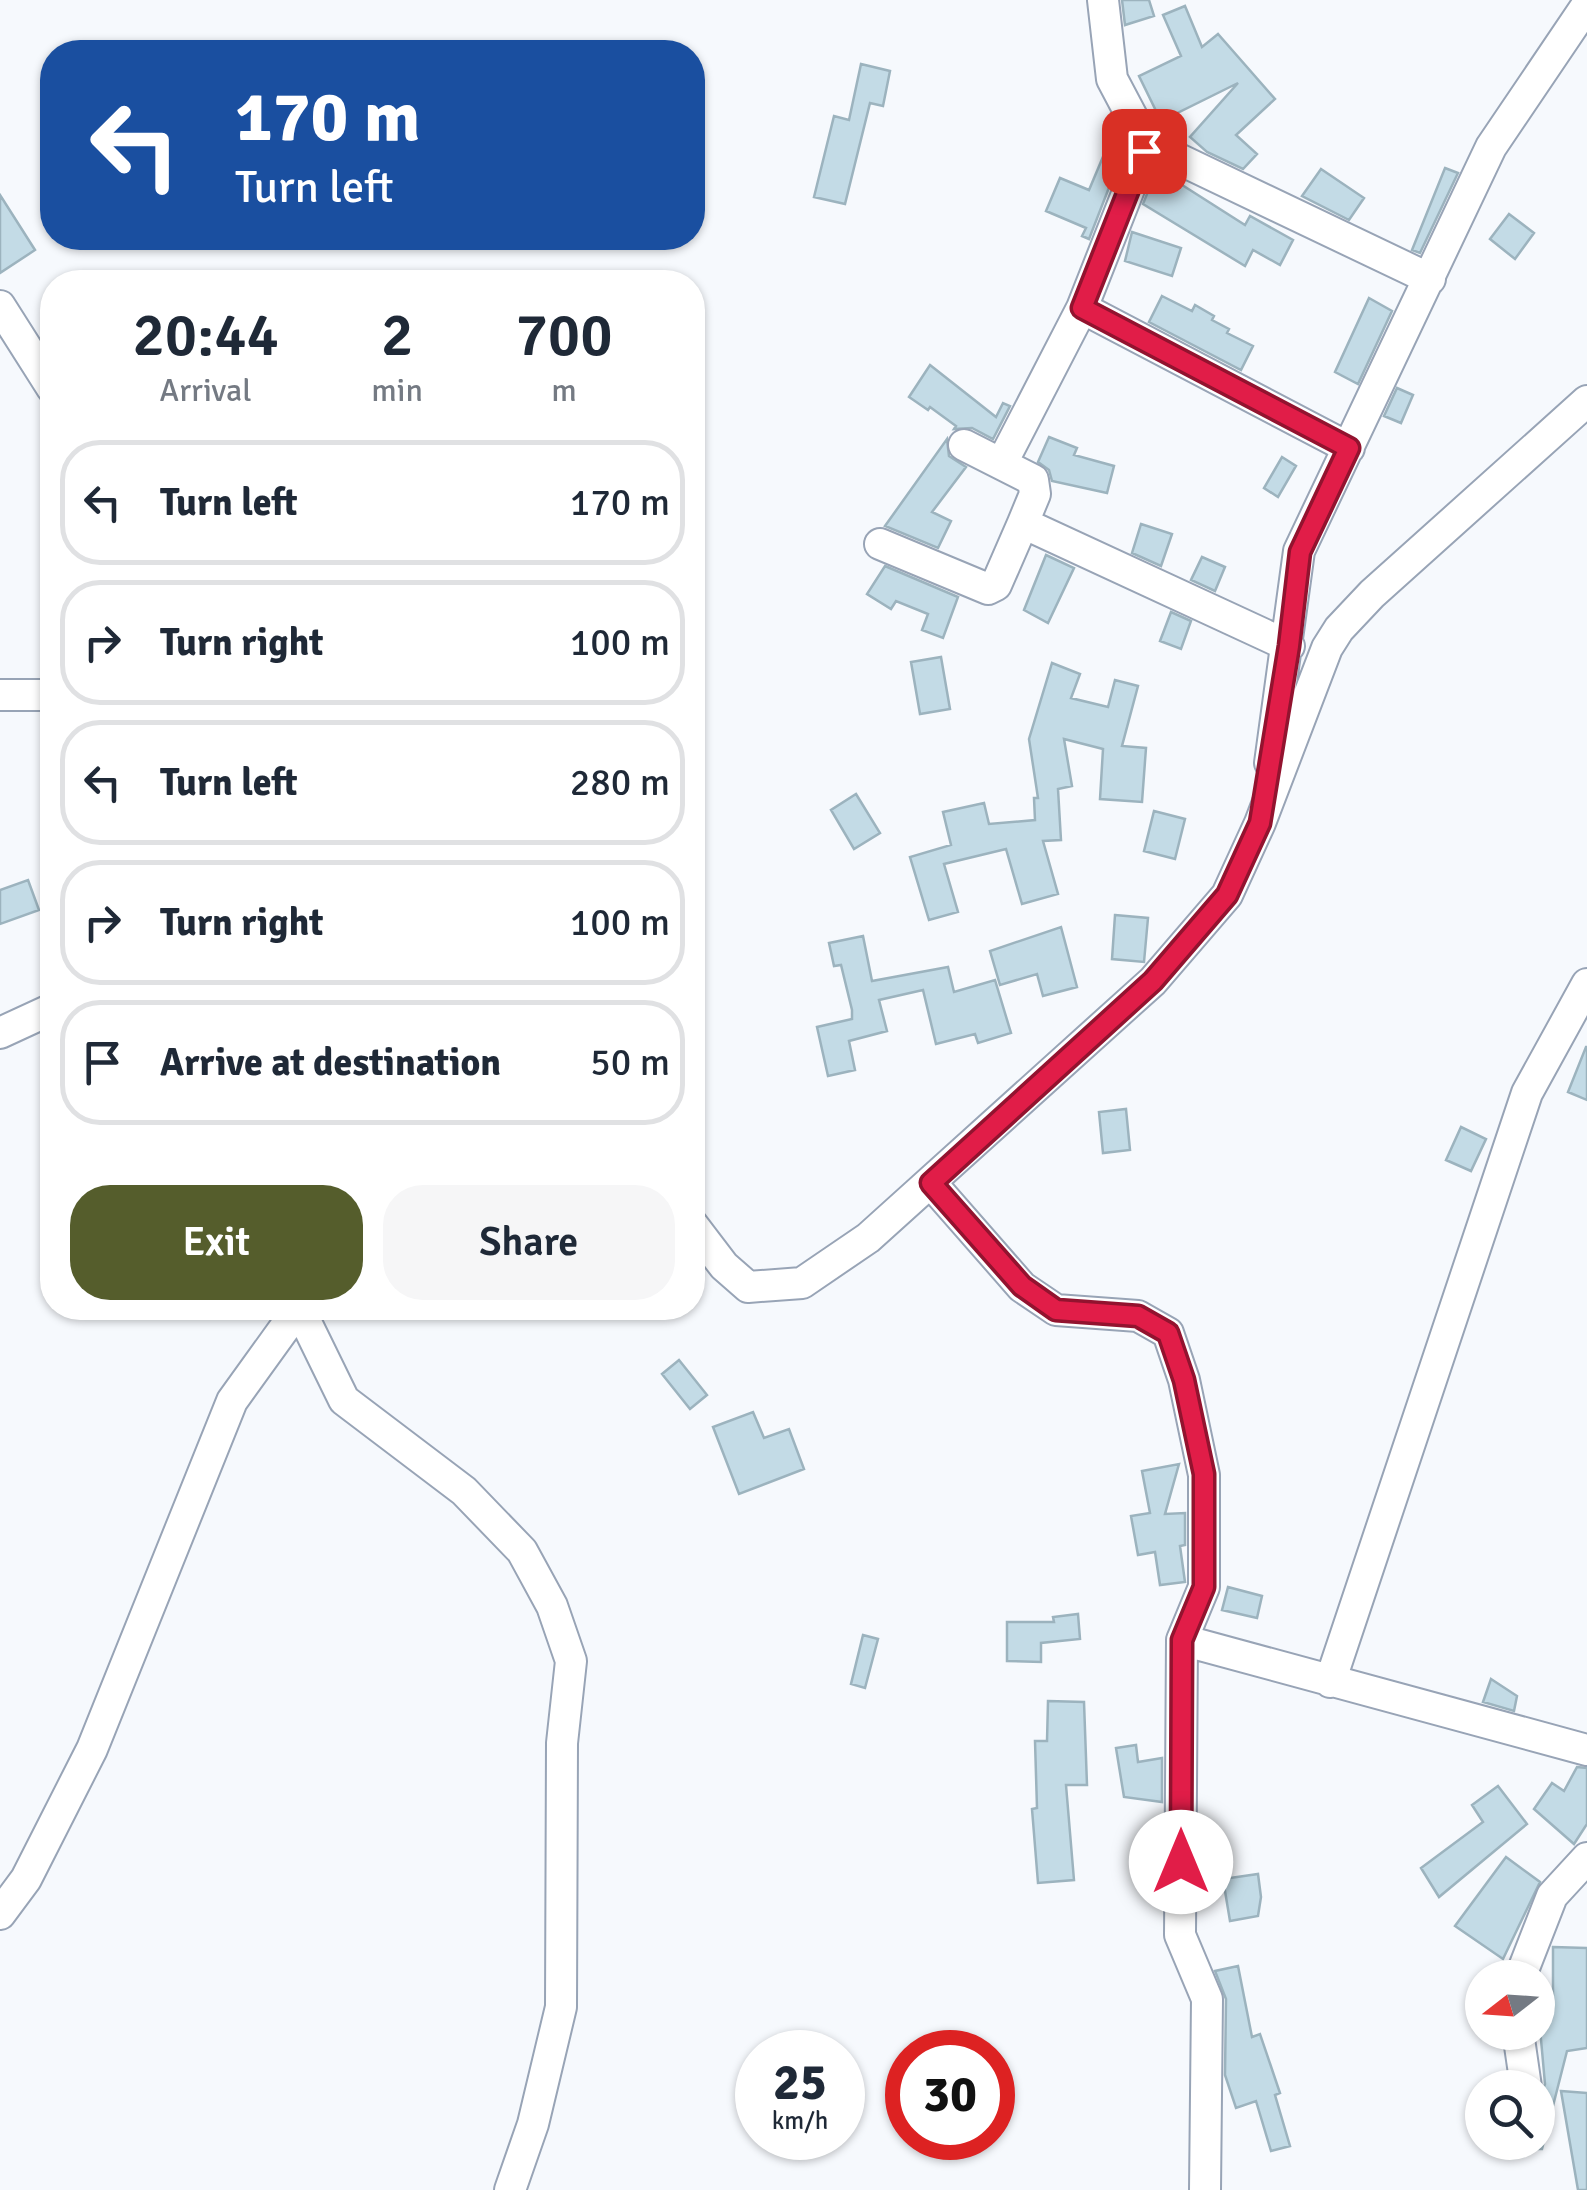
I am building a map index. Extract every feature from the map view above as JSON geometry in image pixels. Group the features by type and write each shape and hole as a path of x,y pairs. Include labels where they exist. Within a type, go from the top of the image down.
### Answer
{"street":[{"path":"1002,463 1082,308 1141,160 1143,142 1115,90 1102,0"},
{"path":"1260,823 1300,552 1491,147 1587,5"},
{"path":"1143,142 1430,279"},
{"path":"0,306 40,369"},
{"path":"1082,308 1349,448"},
{"path":"705,1241 724,1266 748,1287 802,1283 868,1238 1153,981 1227,895 1260,823 1327,648 1339,629 1404,565 1587,401"},
{"path":"880,544 988,589 996,585 1034,494 1033,480 964,445"},
{"path":"1023,523 1289,646"},
{"path":"0,695 40,695"},
{"path":"1330,1682 1528,1093 1587,984"},
{"path":"0,1033 40,1014"},
{"path":"931,1183 1022,1286 1056,1310 1138,1316 1168,1333 1184,1380 1204,1474 1204,1587 1182,1640 1180,1936 1207,1998 1204,2190"},
{"path":"0,1914 26,1879 92,1749 232,1401 290,1320"},
{"path":"305,1320 344,1400 464,1491 522,1551 552,1606 571,1661 562,1744 561,2007 533,2124 510,2190"},
{"path":"1182,1640 1587,1750"},
{"path":"1527,1960 1552,1896 1587,1858"}],"building":[{"path":"1122,0 1149,0 1154,16 1125,25"},
{"path":"1185,6 1202,47 1218,34 1275,99 1236,135 1257,154 1243,169 1207,152 1190,137 1238,83 1161,121 1139,76 1181,56 1163,15"},
{"path":"861,64 890,71 883,106 870,103 845,204 814,197 834,116 849,120"},
{"path":"1110,140 1124,149 1089,239 1082,236 1086,228 1046,211 1060,178 1089,190"},
{"path":"1445,168 1458,173 1420,253 1412,250"},
{"path":"1157,169 1245,225 1250,216 1293,240 1280,265 1253,250 1245,266 1143,204"},
{"path":"1321,169 1364,198 1349,220 1302,196"},
{"path":"0,195 35,250 0,273"},
{"path":"1509,214 1534,233 1515,259 1490,239"},
{"path":"1132,232 1181,248 1172,276 1125,261"},
{"path":"1162,296 1192,311 1195,305 1229,329 1227,333 1253,346 1241,370 1149,322"},
{"path":"1369,298 1392,311 1358,384 1335,372"},
{"path":"930,365 996,417 1003,403 1010,406 993,439 972,428 954,429 956,426 930,407 928,410 909,397"},
{"path":"1397,388 1413,395 1401,423 1384,416"},
{"path":"1049,437 1077,448 1074,455 1114,466 1107,493 1052,481 1049,470 1038,462"},
{"path":"947,439 949,456 966,467 932,512 951,521 938,548 885,526"},
{"path":"1282,457 1296,466 1278,497 1264,488"},
{"path":"1141,524 1172,534 1161,566 1132,553"},
{"path":"1046,555 1074,568 1048,623 1024,610"},
{"path":"1202,557 1225,567 1215,591 1191,580"},
{"path":"885,566 958,597 943,638 922,630 928,614 896,601 891,609 867,594"},
{"path":"1171,612 1191,621 1181,649 1160,641"},
{"path":"941,657 950,709 920,714 911,662"},
{"path":"1052,663 1080,674 1071,698 1108,707 1115,680 1138,686 1122,746 1146,748 1142,802 1100,799 1103,749 1064,739 1072,786 1058,789 1061,840 1043,841 1058,894 1022,904 1006,849 944,864 958,912 929,920 910,857 951,845 943,812 984,803 989,824 1035,820 1034,798 1038,798 1029,739"},
{"path":"856,794 880,833 854,849 831,810"},
{"path":"1154,811 1185,819 1175,859 1144,851"},
{"path":"28,880 39,910 0,924 0,890"},
{"path":"1115,915 1148,918 1144,962 1112,959"},
{"path":"1061,927 1077,987 1043,996 1037,974 1000,985 990,951"},
{"path":"863,936 872,981 948,967 954,992 995,980 1011,1033 978,1043 975,1034 936,1044 923,990 879,1000 887,1031 849,1041 855,1070 828,1076 817,1027 852,1019 841,965 834,966 829,943"},
{"path":"1587,1047 1587,1100 1568,1092"},
{"path":"1126,1109 1130,1150 1103,1153 1099,1112"},
{"path":"1461,1127 1486,1139 1471,1171 1446,1160"},
{"path":"679,1360 707,1395 690,1409 662,1374"},
{"path":"753,1412 764,1438 789,1429 804,1469 739,1494 713,1427"},
{"path":"1179,1464 1165,1514 1185,1513 1185,1545 1180,1546 1185,1582 1160,1585 1155,1552 1138,1555 1131,1516 1150,1513 1142,1471"},
{"path":"1228,1587 1262,1596 1257,1618 1222,1610"},
{"path":"1078,1614 1080,1639 1041,1643 1041,1662 1007,1661 1007,1622 1054,1622 1053,1617"},
{"path":"863,1635 878,1639 865,1688 851,1684"},
{"path":"1491,1679 1517,1696 1514,1711 1483,1702"},
{"path":"1048,1701 1084,1702 1087,1785 1066,1785 1074,1880 1038,1883 1032,1809 1037,1808 1035,1741 1047,1741"},
{"path":"1136,1745 1138,1762 1162,1758 1162,1802 1124,1797 1116,1748"},
{"path":"1577,1767 1587,1768 1587,1824 1574,1844 1534,1809 1552,1783 1564,1791"},
{"path":"1498,1786 1527,1824 1439,1897 1421,1868 1483,1822 1472,1805"},
{"path":"1506,1857 1540,1882 1503,1959 1455,1926"},
{"path":"1258,1874 1258,1916 1230,1921 1223,1879"},
{"path":"1553,1947 1587,1948 1587,2048 1567,2051 1555,2098 1555,2070 1544,2070 1542,2050 1555,2050"},
{"path":"1238,1966 1252,2037 1260,2034 1280,2093 1275,2095 1290,2146 1271,2151 1256,2101 1236,2108 1225,2075 1226,1999 1215,1971"},
{"path":"1561,2091 1587,2093 1587,2190 1578,2190"}],"route":[{"path":"1144,151 1082,308 1349,448 1300,552 1260,823 1227,895 1153,981 931,1183 1022,1286 1056,1310 1138,1316 1168,1333 1184,1380 1204,1474 1204,1587 1182,1640 1181,1862"}]}
